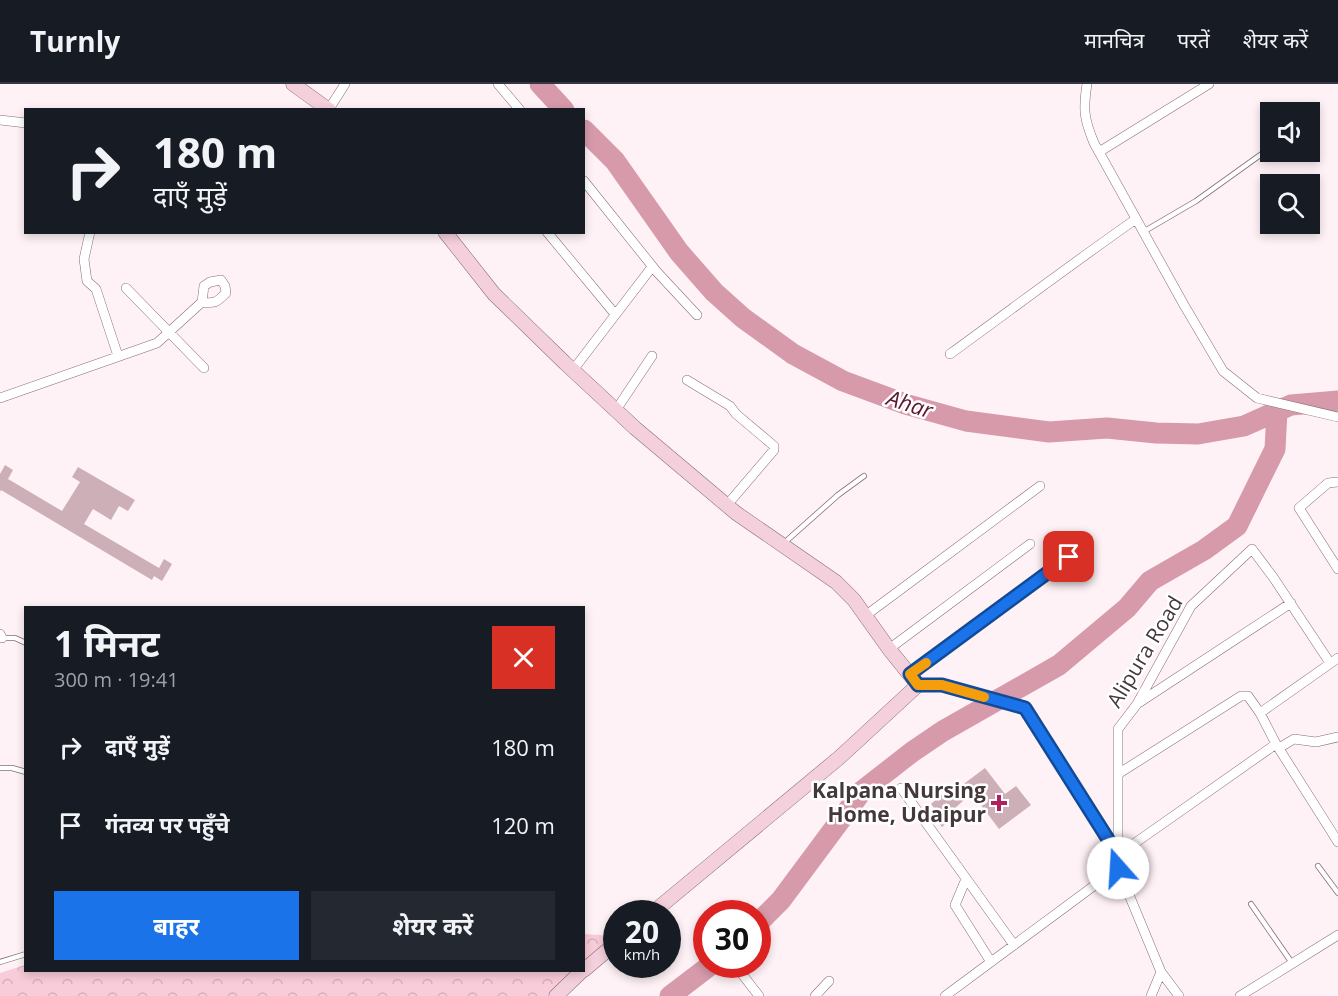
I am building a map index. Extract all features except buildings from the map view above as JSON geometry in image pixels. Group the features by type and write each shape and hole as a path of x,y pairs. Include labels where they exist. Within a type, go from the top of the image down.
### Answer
{"street":[{"path":"293,84 328,108"},
{"path":"330,108 345,84"},
{"path":"498,84 518,108"},
{"path":"1088,84 1085,98 1085,121 1099,152 1223,371 1257,398 1338,417"},
{"path":"1099,152 1209,84"},
{"path":"0,120 24,123"},
{"path":"585,182 652,267 697,315"},
{"path":"950,354 1136,219"},
{"path":"90,234 84,259 87,281 96,290 118,356"},
{"path":"446,234 494,294 635,428 727,505 836,582 854,600 914,680"},
{"path":"548,234 615,314"},
{"path":"573,370 652,267"},
{"path":"126,288 204,368"},
{"path":"0,398 157,343 202,302"},
{"path":"616,410 652,356"},
{"path":"687,380 730,406 736,414 774,446 774,450 727,505"},
{"path":"1338,482 1328,483 1299,508 1338,569"},
{"path":"865,616 1040,486"},
{"path":"889,649 1030,544"},
{"name":"Alipura Road","path":"1118,868 1118,729 1137,704 1191,606 1252,549 1291,603"},
{"path":"668,900 840,757 914,680 1069,557"},
{"path":"1137,704 1291,603 1334,661 1260,713"},
{"path":"1118,774 1241,696 1248,696 1260,713 1277,746 1336,836"},
{"path":"1118,855 1277,746 1294,739 1316,742 1338,737"},
{"path":"901,788 1014,945"},
{"path":"945,996 1118,868 1161,972 1179,996"},
{"path":"966,879 955,905 991,962"},
{"path":"1240,996 1338,935"},
{"path":"585,968 603,954"},
{"path":"556,996 581,972"},
{"path":"1151,996 1161,972"},
{"path":"745,978 759,996"},
{"path":"815,996 829,981"}],"lane":[{"path":"1143,232 1196,201 1260,155"},
{"path":"782,544 838,495 864,476"},
{"path":"1,637 15,638 24,642"},
{"path":"914,680 942,685 1025,708 1118,855"},
{"path":"0,768 24,771"},
{"path":"1318,866 1338,893"},
{"path":"1251,904 1292,963"},
{"path":"0,962 24,955"}],"green space":[{"path":"585,934 603,935 603,948 585,964"},
{"path":"24,965 24,972 576,972 547,996 0,996 0,973"}],"waterway":[{"name":"Ahar","path":"540,84 562,108"},
{"name":"Ahar","path":"585,131 615,161 679,252 714,292 743,318 793,354 843,381 905,404 966,421 1049,432 1107,428 1198,434 1244,426 1291,405 1338,401"},
{"path":"771,910 781,900 862,791 943,731 1059,665 1127,608 1150,581 1204,550 1237,526 1275,449 1277,411"},
{"path":"670,996 694,978"}],"slow traffic":[{"path":"926,663 910,674 918,685 942,685 984,697"}],"place":[{"name":"Kalpana Nursing Home, Udaipur","path":"999,803"}],"route":[{"path":"1069,557 910,674 918,685 942,685 1025,708 1118,855 1118,868"}]}
